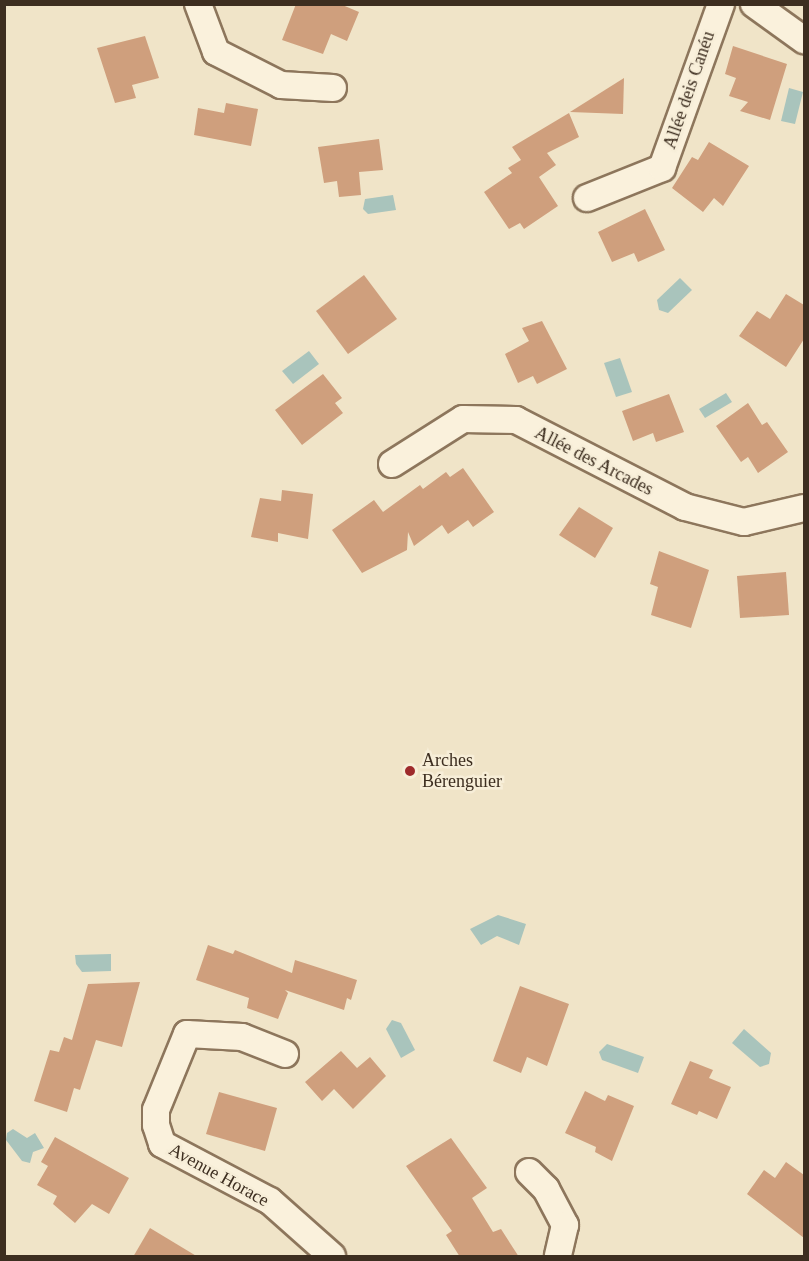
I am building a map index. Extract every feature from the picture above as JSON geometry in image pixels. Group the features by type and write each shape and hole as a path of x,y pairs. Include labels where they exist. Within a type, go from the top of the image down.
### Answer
{"street":[{"path":"198,4 216,52 281,85 333,88"},
{"name":"Allée deis Canéu","path":"587,198 662,168 721,4"},
{"path":"754,4 804,40"},
{"name":"Allée des Arcades","path":"392,464 463,419 516,420 686,507 744,522 804,508"},
{"name":"Avenue Horace","path":"285,1054 242,1037 187,1034 156,1110 156,1125 162,1144 270,1201 332,1257"},
{"path":"529,1172 546,1189 565,1225 558,1257"}],"water":[{"path":"789,88 803,92 795,124 781,121"},
{"path":"393,195 396,210 368,214 363,209 365,199"},
{"path":"680,278 692,290 668,313 659,310 657,300"},
{"path":"309,351 319,364 293,384 282,371"},
{"path":"620,358 632,392 616,397 604,363"},
{"path":"726,393 732,402 705,418 699,409"},
{"path":"498,915 526,924 519,945 497,936 481,945 470,929"},
{"path":"111,954 111,971 82,972 76,964 75,955"},
{"path":"392,1020 401,1023 415,1050 401,1058 386,1029"},
{"path":"744,1029 771,1053 769,1064 760,1067 732,1043"},
{"path":"607,1044 644,1057 638,1073 602,1060 599,1052"},
{"path":"13,1129 27,1138 35,1133 44,1148 33,1152 30,1163 22,1161 6,1140 7,1133"}],"building":[{"path":"296,4 340,4 359,12 347,41 331,34 323,54 282,40"},
{"path":"145,36 159,78 132,85 136,98 115,103 97,48"},
{"path":"733,46 787,64 770,120 740,111 748,102 729,96 736,78 725,74"},
{"path":"624,78 623,114 570,112"},
{"path":"226,103 258,109 251,146 194,135 198,108 224,113"},
{"path":"569,113 579,137 547,153 556,165 539,177 558,206 524,229 520,223 509,229 484,192 512,173 508,168 521,160 512,147"},
{"path":"379,139 383,170 359,172 361,195 339,197 337,181 324,183 318,147"},
{"path":"709,142 749,166 723,206 714,198 703,212 672,188 692,157 698,160"},
{"path":"645,209 665,250 638,262 634,253 612,262 598,232"},
{"path":"364,275 397,319 348,354 316,311"},
{"path":"786,294 804,305 804,339 786,367 739,336 757,311 770,319"},
{"path":"542,321 567,369 537,384 533,376 518,383 505,354 529,341 522,328"},
{"path":"323,374 342,398 335,403 343,413 302,445 275,410"},
{"path":"669,394 684,432 656,442 653,433 633,441 622,411"},
{"path":"748,403 762,425 767,422 788,452 758,473 748,457 741,462 716,426"},
{"path":"463,468 494,512 473,527 468,520 448,534 442,525 414,546 408,532 407,550 362,573 332,530 374,500 383,512 420,485 423,489 446,472 450,477"},
{"path":"282,490 313,494 308,539 278,533 278,542 251,537 260,498 281,501"},
{"path":"579,507 613,528 595,558 559,535"},
{"path":"659,551 709,570 691,628 651,615 658,587 650,584"},
{"path":"786,572 789,615 740,618 737,576"},
{"path":"208,945 233,954 235,950 292,973 295,960 357,980 351,1000 347,998 344,1010 285,990 288,993 278,1019 247,1008 249,998 196,980"},
{"path":"140,982 122,1047 96,1040 80,1090 74,1088 67,1112 34,1101 50,1050 59,1052 64,1037 72,1040 88,984"},
{"path":"520,986 569,1004 547,1066 527,1057 521,1073 493,1061"},
{"path":"341,1051 357,1068 370,1057 386,1076 353,1109 334,1089 322,1101 305,1082"},
{"path":"690,1061 713,1070 709,1078 731,1087 717,1119 699,1111 697,1115 671,1104"},
{"path":"585,1091 605,1101 608,1095 634,1106 612,1161 595,1152 596,1147 565,1133"},
{"path":"219,1092 277,1108 265,1151 206,1134"},
{"path":"55,1137 129,1178 109,1214 92,1204 75,1223 53,1204 57,1196 37,1185 48,1166 41,1162"},
{"path":"451,1138 487,1188 472,1198 493,1232 501,1229 519,1257 460,1257 446,1235 452,1231 406,1166"},
{"path":"786,1162 804,1175 804,1238 747,1194 764,1170 775,1178"},
{"path":"150,1228 198,1257 133,1257"}],"place":[{"name":"Arches Bérenguier","path":"410,771"}]}
